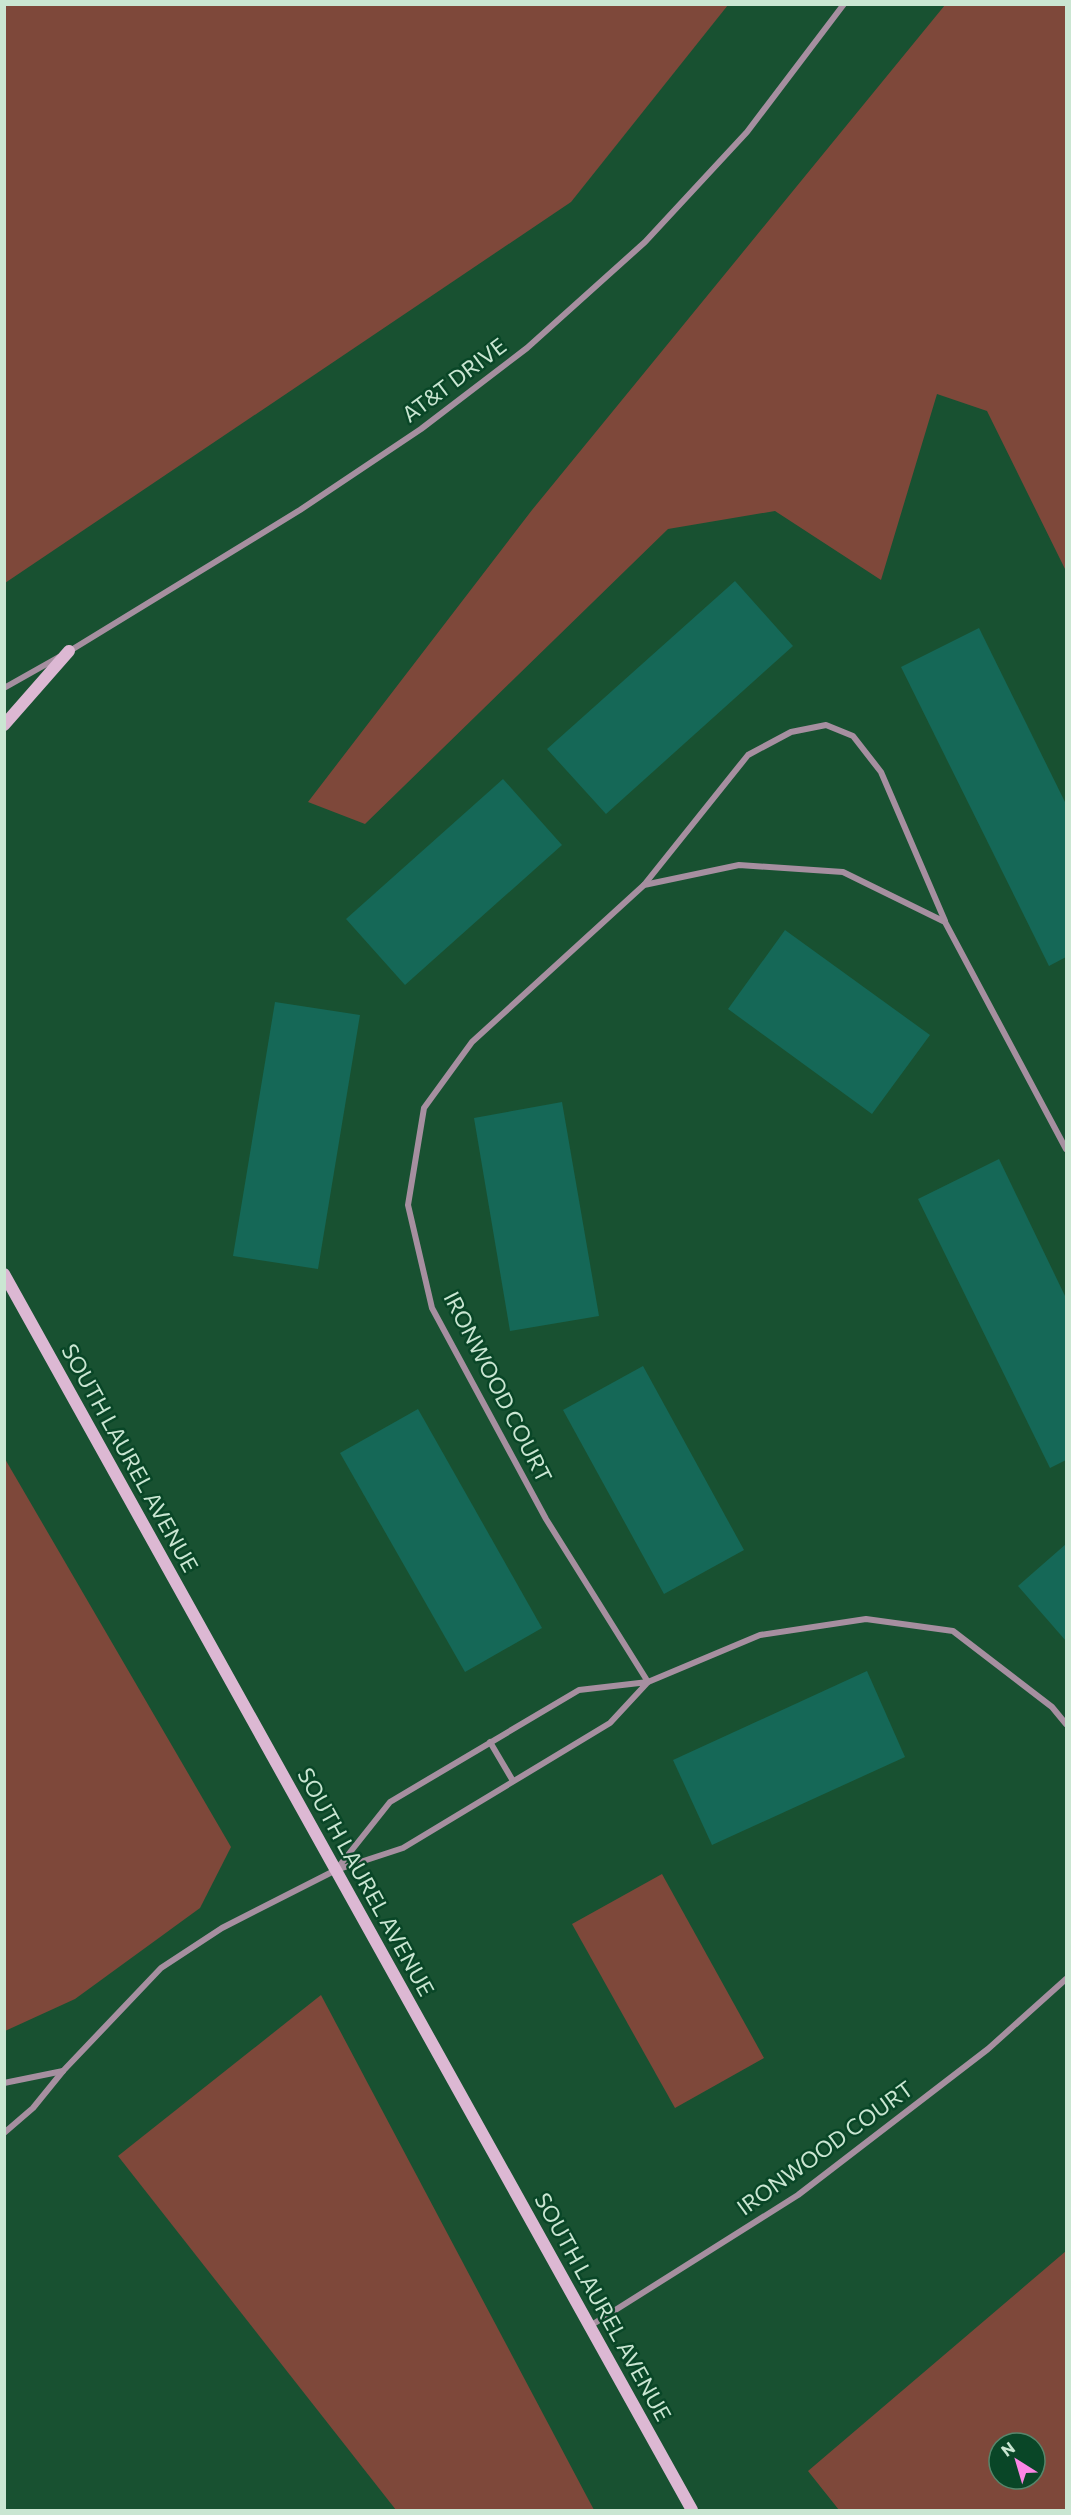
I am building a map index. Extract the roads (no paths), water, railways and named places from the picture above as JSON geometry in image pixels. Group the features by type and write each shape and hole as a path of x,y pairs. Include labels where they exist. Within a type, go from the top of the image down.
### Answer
{"main road":[{"path":"4,725 69,651"},
{"name":"SOUTH LAUREL AVENUE","path":"4,1274 692,2511"}],"street":[{"name":"AT&T DRIVE","path":"4,688 185,582 309,503 421,429 527,348 645,242 739,141 844,4"},
{"name":"IRONWOOD COURT","path":"648,1682 546,1519 432,1308 408,1205 423,1107 472,1042 644,885 748,755 791,732 826,725 853,736 881,772 945,922 1066,1149"},
{"path":"644,885 740,866 843,873 945,922"},
{"path":"336,1870 390,1802 579,1690 648,1682 760,1635 867,1619 953,1631 1052,1707 1066,1724"},
{"path":"4,2133 33,2108 63,2071 161,1968 222,1928 336,1870 403,1848 610,1723 648,1682"},
{"path":"490,1742 513,1781"},
{"name":"IRONWOOD COURT","path":"590,2326 798,2195 988,2049 1066,1979"},
{"path":"4,2083 63,2071"}]}
